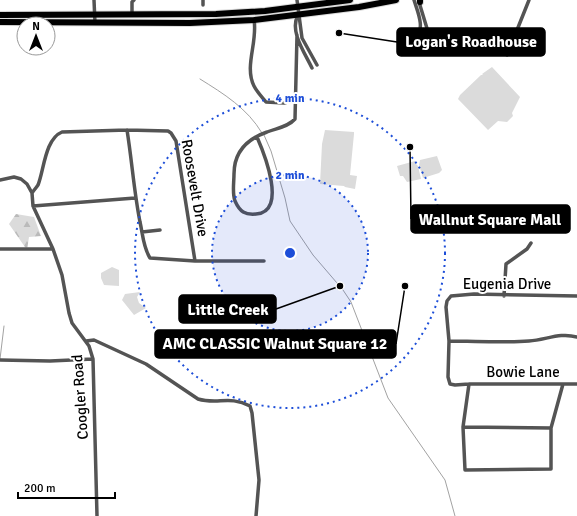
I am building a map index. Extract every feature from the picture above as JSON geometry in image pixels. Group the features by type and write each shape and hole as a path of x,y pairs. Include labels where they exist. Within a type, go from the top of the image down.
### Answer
{"main road":[{"path":"0,15 216,14 297,7 350,0"},
{"path":"0,22 95,23 254,20 396,0"}],"street":[{"path":"94,0 95,23"},
{"path":"132,15 132,2 134,0"},
{"path":"203,0 203,5"},
{"path":"297,0 298,15 301,18 302,38 317,65"},
{"path":"507,55 529,0"},
{"path":"418,1 428,35"},
{"path":"416,39 421,25 418,1"},
{"path":"257,136 266,156 272,189 272,203 266,211 258,214 246,214 239,209 234,197 234,166 236,157 239,151 257,136 286,126 295,119 296,18 298,15"},
{"path":"254,20 256,29 250,71 254,86 266,102 284,103 295,100"},
{"path":"297,35 312,68"},
{"path":"127,130 134,175 135,198 145,250 150,258 195,261 264,261"},
{"name":"Roosevelt Drive","path":"32,193 37,187 47,153 54,137 58,133 75,131 127,130 168,131 174,137 195,261"},
{"path":"0,180 14,177 21,179 27,184 32,193"},
{"name":"Coogler Road","path":"32,193 33,206 53,249 62,275 72,323 89,346 93,359 97,516"},
{"path":"33,206 135,198"},
{"path":"142,232 160,230"},
{"path":"504,296 506,264 527,249 531,243"},
{"path":"0,249 53,249"},
{"name":"Eugenia Drive","path":"469,384 450,384 448,377 449,341 446,307 447,301 451,296 474,294 504,296 577,296"},
{"path":"449,341 529,341 542,340 558,335 570,334 577,337"},
{"path":"86,341 94,340 146,364 198,399 204,401 240,401 250,406 259,480 256,516"},
{"path":"0,360 93,359"},
{"path":"469,384 464,427 465,470 551,469 551,428 563,384"},
{"name":"Bowie Lane","path":"469,384 577,384"},
{"path":"464,427 551,428"}],"green space":[{"path":"492,67 520,97 512,113 513,116 507,122 498,121 488,130 458,99 460,95 481,75 483,75 482,74"},
{"path":"325,130 354,132 350,175 357,176 355,189 344,186 320,184 322,144"},
{"path":"437,156 442,170 439,173 423,178 419,165 420,160"},
{"path":"415,161 418,166 421,179 407,182 403,176 400,176 397,166"},
{"path":"16,214 34,217 41,236 29,237 27,250 9,224"},
{"path":"112,267 119,270 119,286 104,285 101,278 101,273"},
{"path":"140,292 137,297 139,303 146,308 134,315 122,300 125,294"}],"waterway":[{"path":"200,79 234,102 249,116 262,133"},
{"path":"264,135 271,151 290,221 313,255 343,290 351,302 388,398 445,480 455,516"},
{"path":"0,359 4,326"}],"place":[{"name":"Logan's Roadhouse","path":"339,33"},
{"name":"Wallnut Square Mall","path":"410,147"},
{"name":"Little Creek","path":"340,286"},
{"name":"AMC CLASSIC Walnut Square 12","path":"405,286"}]}
